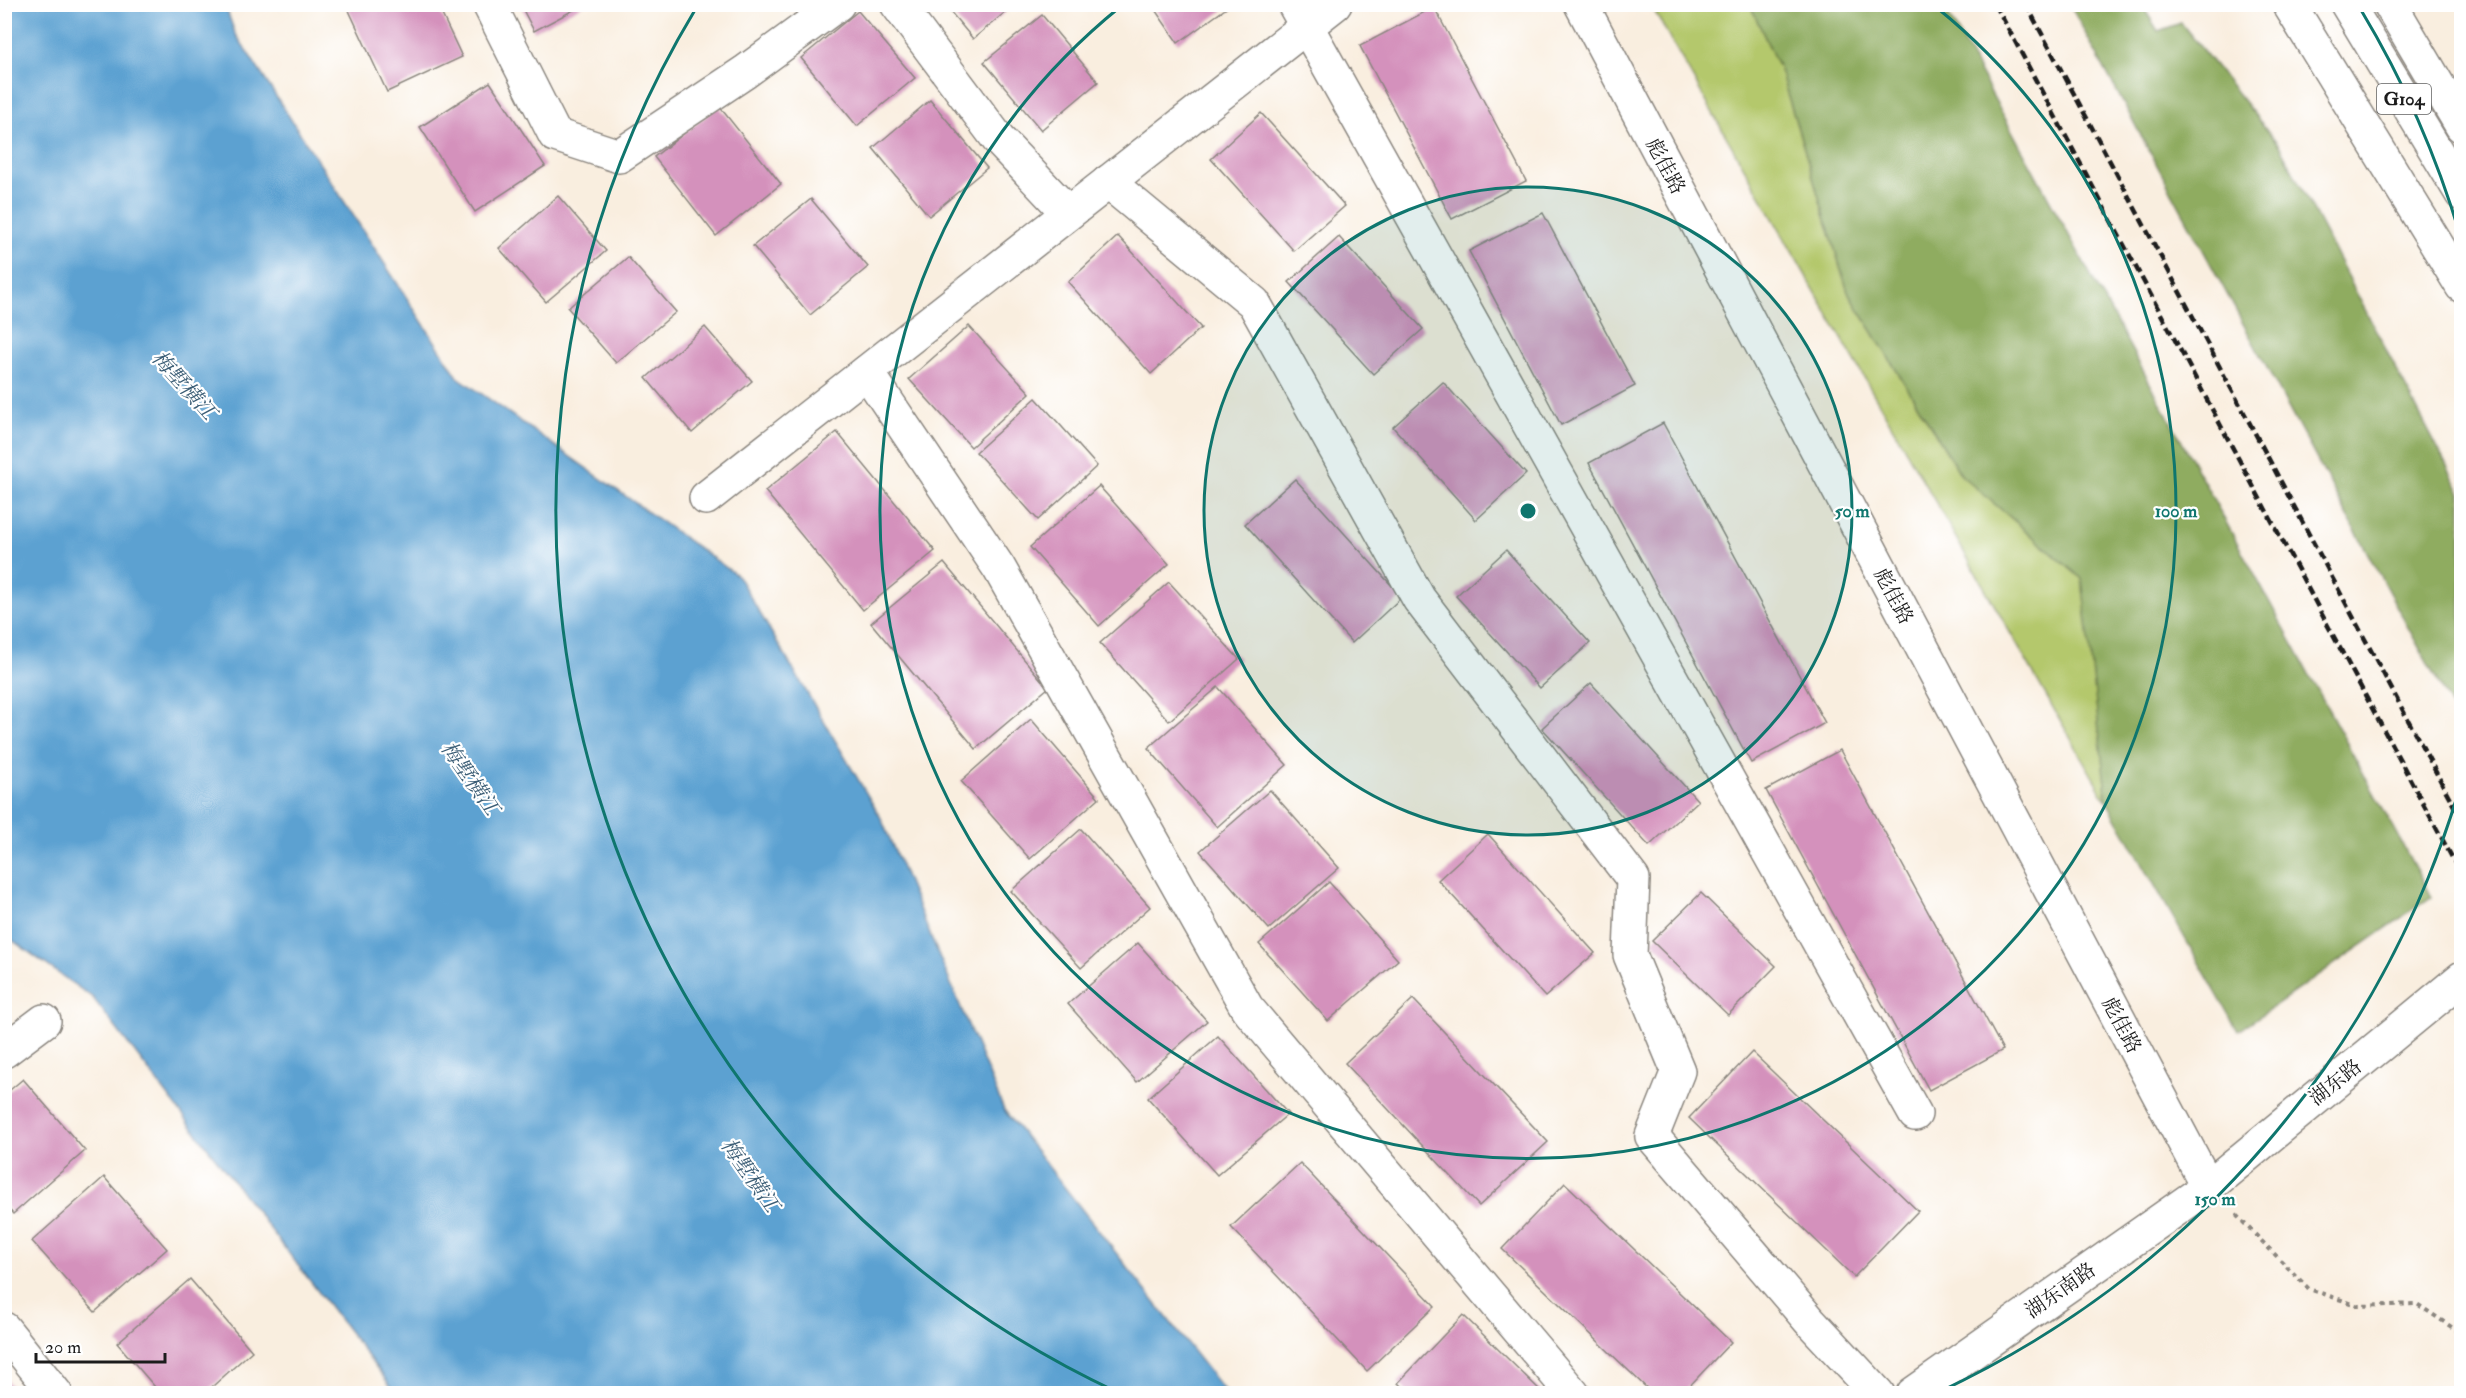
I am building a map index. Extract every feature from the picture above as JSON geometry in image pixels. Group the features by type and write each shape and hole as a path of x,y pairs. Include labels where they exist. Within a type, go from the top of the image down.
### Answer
{"main road":[{"path":"489,4 555,135 619,156 745,72 838,4"},
{"path":"897,4 998,139 1068,213"},
{"path":"706,498 1108,182 1300,16 1335,4"},
{"name":"彪佳路","path":"1581,4 2208,1186"},
{"path":"2289,4 2462,286"},
{"name":"G104","path":"2347,4 2462,194"},
{"path":"2390,4 2462,126"},
{"path":"1300,16 1915,1114"},
{"path":"1108,182 1254,303 1419,599 1633,879 1630,955 1678,1071 1652,1136 1809,1321 1878,1394"},
{"path":"867,372 999,567 1247,1008 1573,1394"},
{"name":"湖东路","path":"2208,1186 2462,978"},
{"path":"4,1051 44,1021"},
{"name":"湖东南路","path":"1913,1394 2208,1186"},
{"path":"4,1329 56,1394"}],"path":[{"path":"2208,1186 2309,1289 2360,1306 2418,1304 2462,1334"}],"green space":[{"path":"1651,5 1750,5 1780,70 1848,292 1961,475 2083,579 2107,802"},
{"path":"1750,5 1943,5 2431,897 2238,1031 2107,802 2082,579 1961,475 1848,292 1780,70"},
{"path":"2070,5 2142,5 2158,31 2181,23 2279,145 2461,493 2461,725"}],"water":[{"name":"梅墅横江","path":"5,4 225,5 235,33 458,377 738,576 881,818 1004,1110 1226,1393 396,1393 93,998 5,935"}],"building":[{"path":"346,4 437,4 462,57 387,92"},
{"path":"520,4 585,4 534,31"},
{"path":"944,4 1015,4 973,39"},
{"path":"1151,4 1232,4 1178,43"},
{"path":"1434,7 1526,181 1452,219 1360,46"},
{"path":"858,11 915,78 857,126 801,58"},
{"path":"1042,15 1098,82 1041,130 984,62"},
{"path":"490,82 545,166 475,212 420,127"},
{"path":"930,100 987,168 929,216 873,148"},
{"path":"719,106 781,184 716,236 654,157"},
{"path":"1261,113 1345,206 1294,251 1211,159"},
{"path":"558,196 606,251 546,302 499,248"},
{"path":"811,199 868,267 810,315 753,246"},
{"path":"1543,213 1635,386 1561,425 1469,251"},
{"path":"1118,236 1201,328 1151,374 1068,282"},
{"path":"1339,237 1423,329 1373,374 1289,282"},
{"path":"628,257 676,312 616,363 568,308"},
{"path":"969,326 1030,393 971,447 909,379"},
{"path":"705,327 752,381 692,433 646,378"},
{"path":"1443,382 1526,474 1476,520 1393,427"},
{"path":"1036,398 1097,466 1038,520 976,452"},
{"path":"1663,423 1825,723 1751,763 1589,463"},
{"path":"837,432 935,551 863,610 765,491"},
{"path":"1295,479 1402,597 1352,643 1245,524"},
{"path":"1099,486 1169,564 1099,626 1030,547"},
{"path":"1506,550 1590,643 1540,688 1456,596"},
{"path":"944,563 1048,688 976,749 871,623"},
{"path":"1169,582 1239,659 1169,721 1100,643"},
{"path":"1591,683 1698,801 1649,846 1542,728"},
{"path":"1218,687 1287,765 1217,827 1148,748"},
{"path":"1031,719 1099,798 1030,859 961,781"},
{"path":"1840,750 2003,1050 1929,1090 1766,790"},
{"path":"1270,790 1339,868 1269,929 1200,851"},
{"path":"1081,829 1150,907 1081,968 1011,891"},
{"path":"1488,834 1595,953 1545,997 1438,880"},
{"path":"1329,882 1398,960 1328,1021 1259,944"},
{"path":"1701,893 1776,966 1728,1015 1652,941"},
{"path":"1138,943 1207,1021 1137,1082 1068,1004"},
{"path":"1413,999 1548,1142 1479,1206 1345,1063"},
{"path":"1218,1036 1288,1114 1217,1175 1148,1098"},
{"path":"1752,1052 1918,1211 1854,1277 1689,1118"},
{"path":"23,1079 85,1151 13,1214 4,1204 4,1095"},
{"path":"1300,1163 1435,1306 1367,1371 1231,1227"},
{"path":"104,1177 167,1249 95,1312 32,1241"},
{"path":"1565,1183 1731,1342 1682,1394 1653,1394 1502,1249"},
{"path":"190,1279 252,1351 204,1394 161,1394 117,1343"},
{"path":"1463,1315 1544,1394 1409,1394 1398,1383"},
{"path":"4,1377 18,1394 4,1394"}],"railway":[{"path":"1995,4 2462,876"},
{"path":"2026,4 2462,821"}]}
